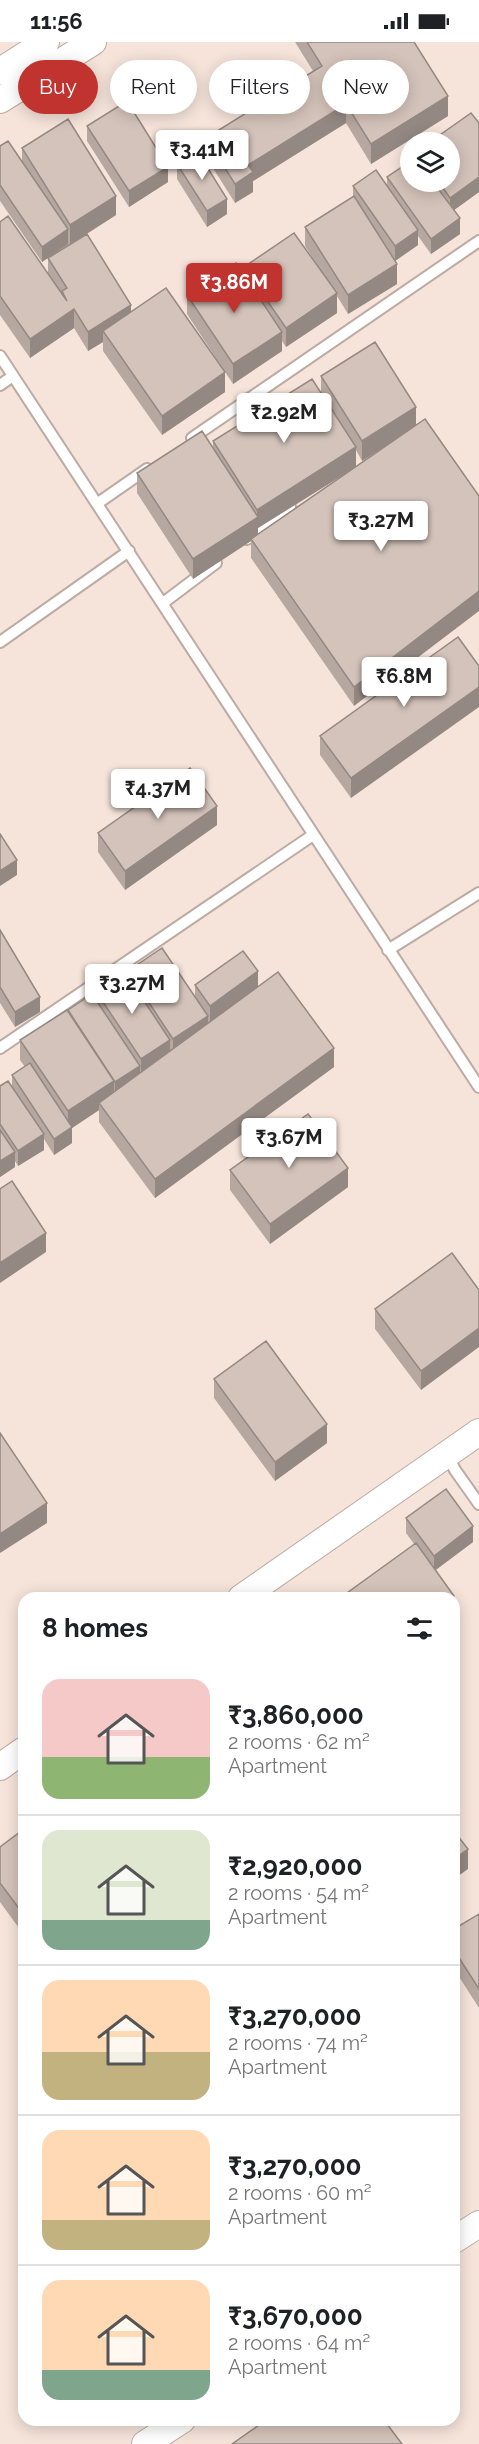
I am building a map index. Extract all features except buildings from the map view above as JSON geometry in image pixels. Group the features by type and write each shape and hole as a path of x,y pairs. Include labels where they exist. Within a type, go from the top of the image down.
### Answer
{"street":[{"path":"0,71 46,42"},
{"path":"0,100 93,42"},
{"path":"249,1592 479,1432"},
{"path":"0,1767 18,1754"},
{"path":"460,2236 479,2224"},
{"path":"145,2444 173,2426"}],"lane":[{"path":"186,442 479,241"},
{"path":"0,356 479,1087"},
{"path":"0,385 13,376"},
{"path":"98,503 156,463"},
{"path":"163,603 299,500"},
{"path":"0,642 129,551"},
{"path":"0,1048 313,835"},
{"path":"388,950 479,893"},
{"path":"447,1454 455,1470 479,1504"}]}
